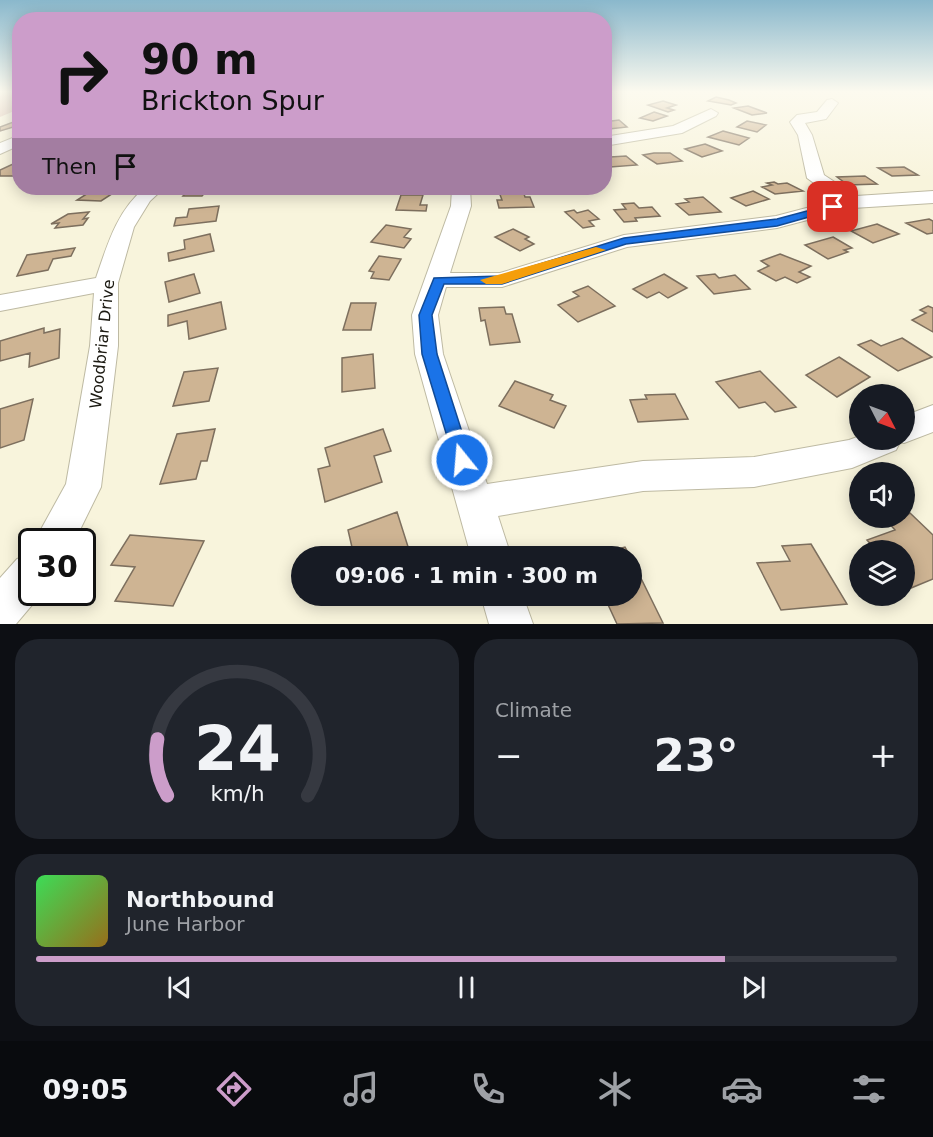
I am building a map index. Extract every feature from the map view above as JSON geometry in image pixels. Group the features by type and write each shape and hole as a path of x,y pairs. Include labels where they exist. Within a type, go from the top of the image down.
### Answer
{"street":[{"path":"612,141 677,130 695,121"},
{"path":"798,121 805,135 816,178 852,202"},
{"name":"Woodbriar Drive","path":"61,528 83,487 104,346 106,283 123,227 146,195"},
{"path":"461,195 461,206 439,280 425,315 429,354 488,546"},
{"path":"439,280 502,280 624,241 777,222 852,202 933,197"},
{"path":"0,303 106,283"},
{"path":"915,425 933,418"},
{"path":"475,503 643,476 754,472 852,454 861,450"},
{"path":"0,609 18,589"},
{"path":"505,606 510,624"}],"building":[{"path":"612,121 620,121 627,127 612,129"},
{"path":"747,121 766,125 757,132 737,127"},
{"path":"12,122 12,127 0,131 0,127"},
{"path":"723,131 749,138 739,145 708,137"},
{"path":"705,144 722,151 702,157 685,149"},
{"path":"670,153 682,161 657,164 643,155"},
{"path":"626,156 637,165 612,167 612,157"},
{"path":"12,164 12,176 0,176 0,170"},
{"path":"904,167 918,175 892,176 878,168"},
{"path":"865,176 877,184 848,185 837,177"},
{"path":"767,183 787,183 803,191 775,194 762,187 772,185"},
{"path":"753,191 769,199 746,206 731,198"},
{"path":"85,195 110,195 101,201 77,200"},
{"path":"401,195 423,195 420,205 427,205 426,211 396,210"},
{"path":"500,195 524,195 530,197 534,207 499,208 497,200 502,200"},
{"path":"703,197 721,212 689,215 676,204 689,202 685,199"},
{"path":"634,203 639,208 652,207 660,216 635,218 637,221 624,222 614,210 626,209 622,204"},
{"path":"219,206 216,221 174,226 176,218 187,217 189,209"},
{"path":"574,210 577,213 588,210 599,219 589,221 594,226 583,228 565,212"},
{"path":"89,212 83,219 88,218 83,225 55,228 59,223 51,224 68,214"},
{"path":"929,219 933,221 933,233 927,234 906,223"},
{"path":"877,224 899,234 873,243 851,231"},
{"path":"386,225 411,229 404,237 411,239 404,248 371,242"},
{"path":"513,229 529,237 525,239 534,244 520,251 495,237"},
{"path":"210,234 214,251 169,261 168,253 185,249 184,240"},
{"path":"833,237 852,248 844,250 848,252 828,259 805,245"},
{"path":"75,248 71,256 53,259 48,270 17,276 27,255"},
{"path":"780,254 811,266 799,272 810,277 797,283 785,277 776,281 758,271 769,266 761,261"},
{"path":"379,256 401,259 389,280 371,278 374,272 369,271"},
{"path":"194,274 200,293 169,302 165,282"},
{"path":"664,274 687,288 668,298 659,292 647,298 633,289"},
{"path":"715,274 719,278 735,275 750,289 714,294 697,276"},
{"path":"588,286 615,306 578,322 558,305 579,296 573,292"},
{"path":"221,302 226,329 189,339 187,321 168,326 168,315"},
{"path":"351,303 376,303 371,330 343,330"},
{"path":"928,306 933,308 933,332 912,320 926,313 920,310"},
{"path":"504,307 506,314 512,314 520,342 490,345 485,320 481,321 479,308"},
{"path":"44,328 44,333 60,329 59,358 29,367 30,353 0,361 0,341"},
{"path":"902,338 932,357 898,371 858,345 871,340 881,346"},
{"path":"373,354 375,388 342,392 342,358"},
{"path":"839,357 870,377 858,384 849,384 849,390 837,397 806,375"},
{"path":"218,368 209,401 173,406 184,372"},
{"path":"760,371 796,407 775,412 765,402 739,408 716,382"},
{"path":"515,381 553,395 550,400 566,406 554,428 499,406"},
{"path":"675,394 688,419 638,422 630,400 647,399 645,395"},
{"path":"33,399 24,440 0,448 0,409"},
{"path":"215,429 207,461 201,461 196,479 160,484 177,434"},
{"path":"383,429 391,451 374,456 382,482 325,502 318,469 330,466 325,448"},
{"path":"397,512 408,546 352,546 348,530"},
{"path":"915,518 933,535 933,579 915,586 915,540 867,540 895,530 893,528 915,528"},
{"path":"130,535 204,541 173,606 115,601 135,567 111,565"},
{"path":"811,544 847,604 781,610 757,563 790,561 782,546"},
{"path":"642,580 663,623 617,624 609,606 642,606"}],"slow traffic":[{"path":"486,280 502,280 600,250"}],"route":[{"path":"462,460 429,354 425,315 439,280 502,280 571,260 624,241 715,232 777,222 833,207"}]}
